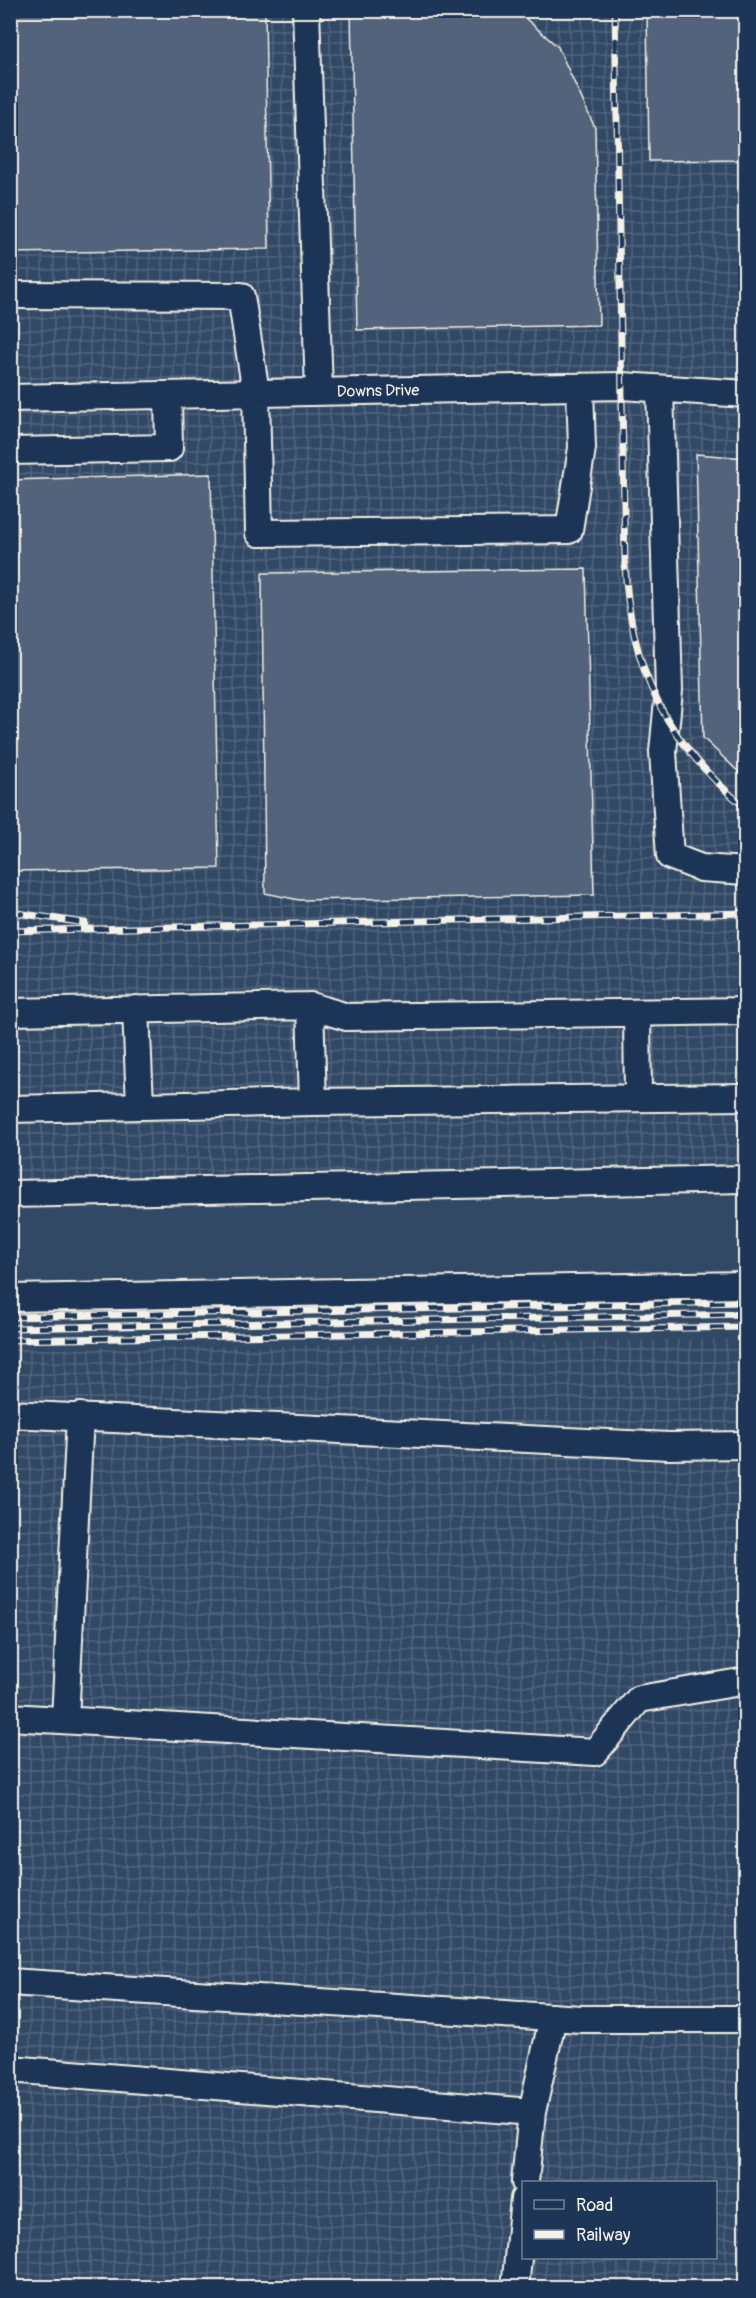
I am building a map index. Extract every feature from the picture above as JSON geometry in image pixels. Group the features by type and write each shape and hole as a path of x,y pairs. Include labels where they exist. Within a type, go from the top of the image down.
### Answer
{"street":[{"path":"306,10 319,392"},
{"path":"10,295 241,296 256,393 259,533 569,530 582,448 580,387"},
{"name":"Downs Drive","path":"10,398 622,386 746,394"},
{"path":"660,389 669,690 663,752 670,856 701,868 746,872"},
{"path":"10,451 169,448 168,395"},
{"path":"310,1006 313,1102"},
{"path":"10,1012 310,1006 347,1017 746,1011"},
{"path":"136,1009 140,1105"},
{"path":"637,1012 638,1098"},
{"path":"10,1108 746,1097"},
{"path":"10,1194 746,1179"},
{"path":"10,1298 746,1285"},
{"path":"10,1414 669,1446 746,1445"},
{"path":"65,1720 80,1416"},
{"path":"10,1717 595,1752 639,1699 746,1681"},
{"path":"10,1982 553,2017 746,2019"},
{"path":"525,2181 532,2112 553,2017"},
{"path":"10,2069 532,2112"},
{"path":"515,2288 522,2219"}],"shaded area":[{"path":"10,11 745,11 745,1171 11,1187"},
{"path":"745,1171 745,1339 11,1349 10,1187"},
{"path":"745,1339 745,2287 11,2287 10,1349"}],"building":[{"path":"10,10 265,10 269,249 10,253"},
{"path":"351,10 516,10 558,47 595,128 599,325 357,330"},
{"path":"647,10 746,10 746,160 649,161"},
{"path":"696,454 746,458 746,779 703,738"},
{"path":"211,474 219,868 10,871 10,480"},
{"path":"586,569 594,895 299,900 265,893 262,573"}],"railway":[{"path":"615,10 625,565 628,602 644,670 673,729 718,783 746,808"},
{"path":"10,912 85,923"},
{"path":"10,931 746,913"},
{"path":"10,1317 746,1302"},
{"path":"10,1328 746,1314"},
{"path":"10,1340 746,1327"}]}
